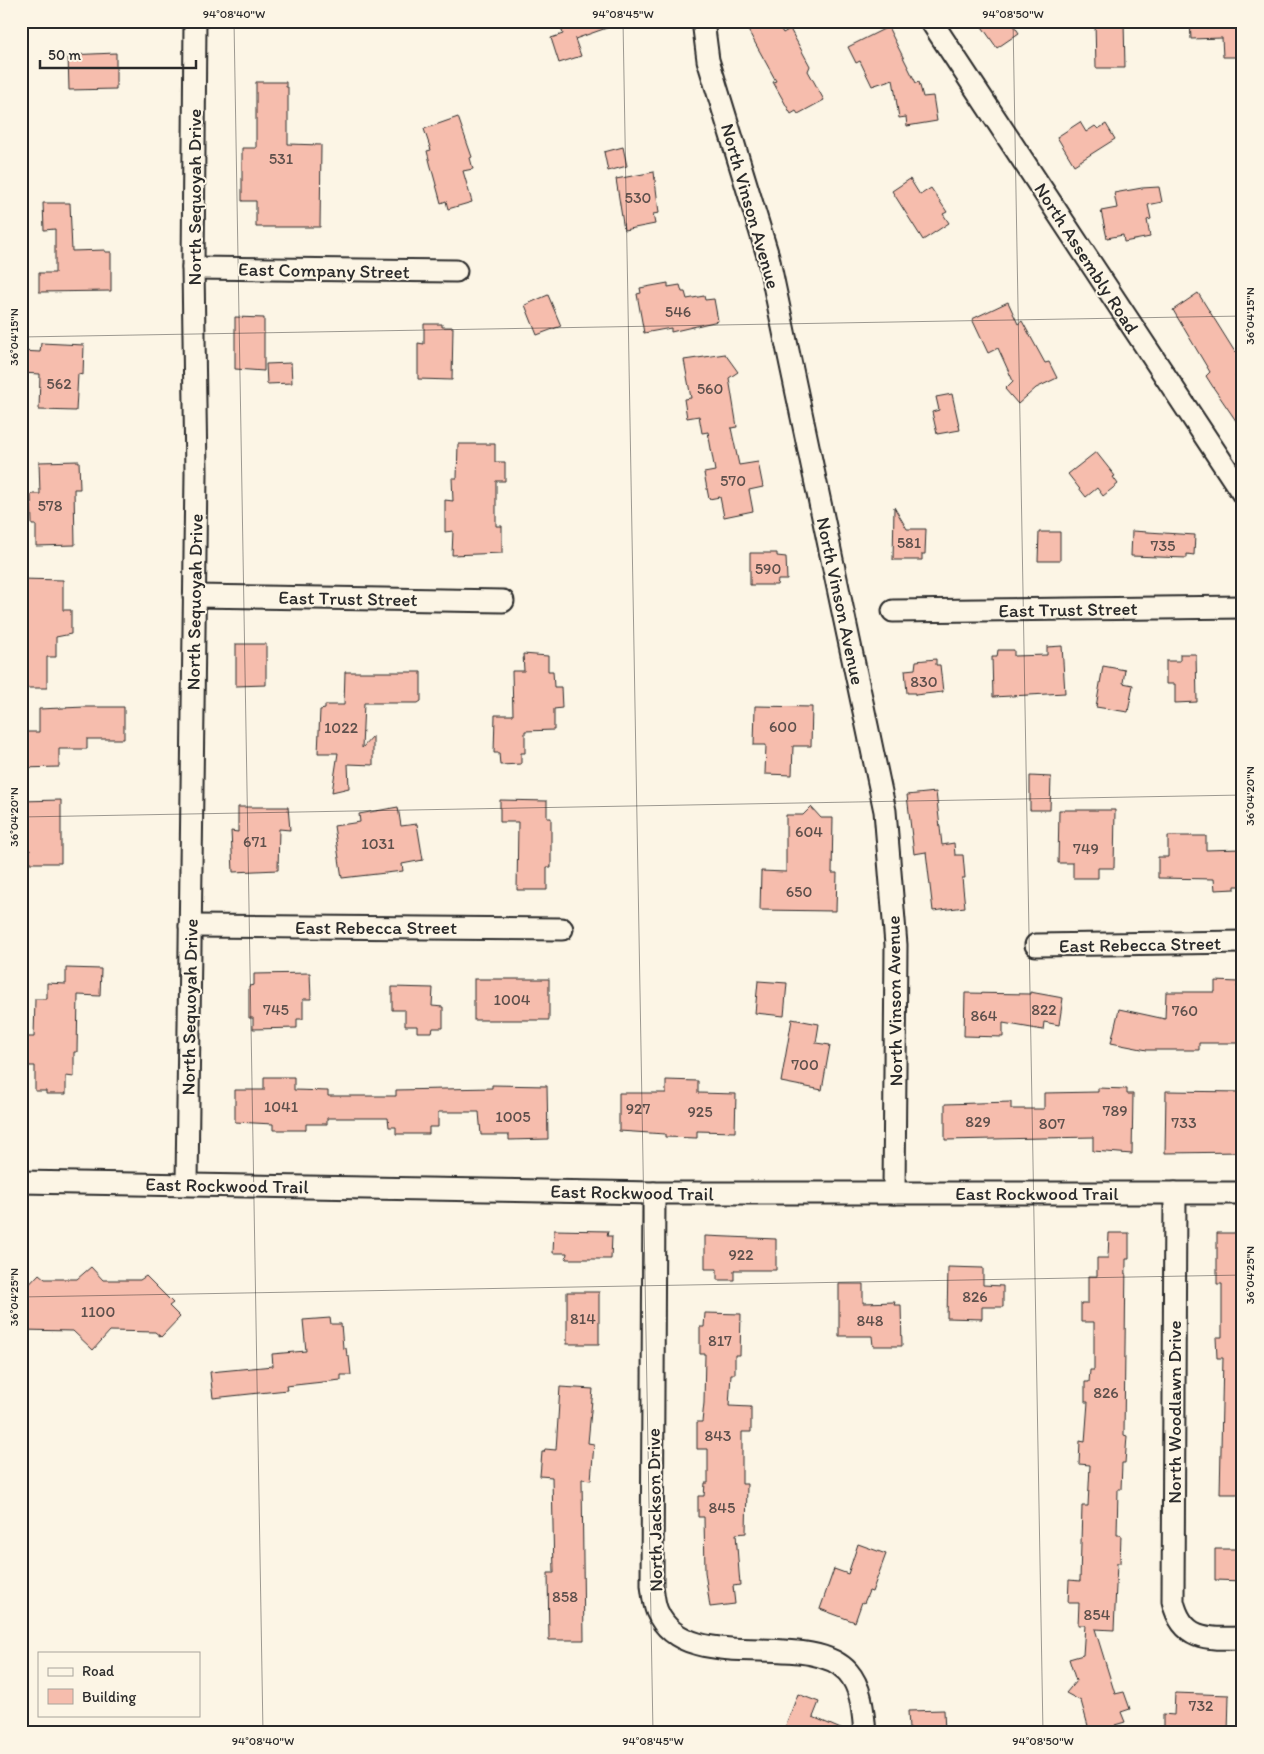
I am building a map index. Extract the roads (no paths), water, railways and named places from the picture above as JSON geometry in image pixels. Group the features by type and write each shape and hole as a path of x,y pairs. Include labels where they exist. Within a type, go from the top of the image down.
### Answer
{"street":[{"name":"North Sequoyah Drive","path":"187,1183 196,473 193,268 195,21"},
{"name":"North Vinson Avenue","path":"703,21 708,60 768,256 885,811 896,945 894,1193"},
{"name":"North Assembly Road","path":"931,21 1243,494"},
{"name":"East Company Street","path":"193,268 456,271"},
{"name":"East Trust Street","path":"194,596 503,601"},
{"name":"East Trust Street","path":"893,611 1243,607"},
{"name":"East Rebecca Street","path":"190,926 562,929"},
{"name":"East Rebecca Street","path":"1036,945 1243,942"},
{"name":"East Rockwood Trail","path":"21,1182 187,1183 654,1193 1243,1194"},
{"name":"North Jackson Drive","path":"654,1193 652,1585 657,1611 672,1632 701,1646 820,1655 848,1671 862,1698 865,1733"},
{"name":"North Woodlawn Drive","path":"1175,1193 1173,1601 1176,1614 1184,1627 1196,1636 1212,1639 1243,1638"}]}
